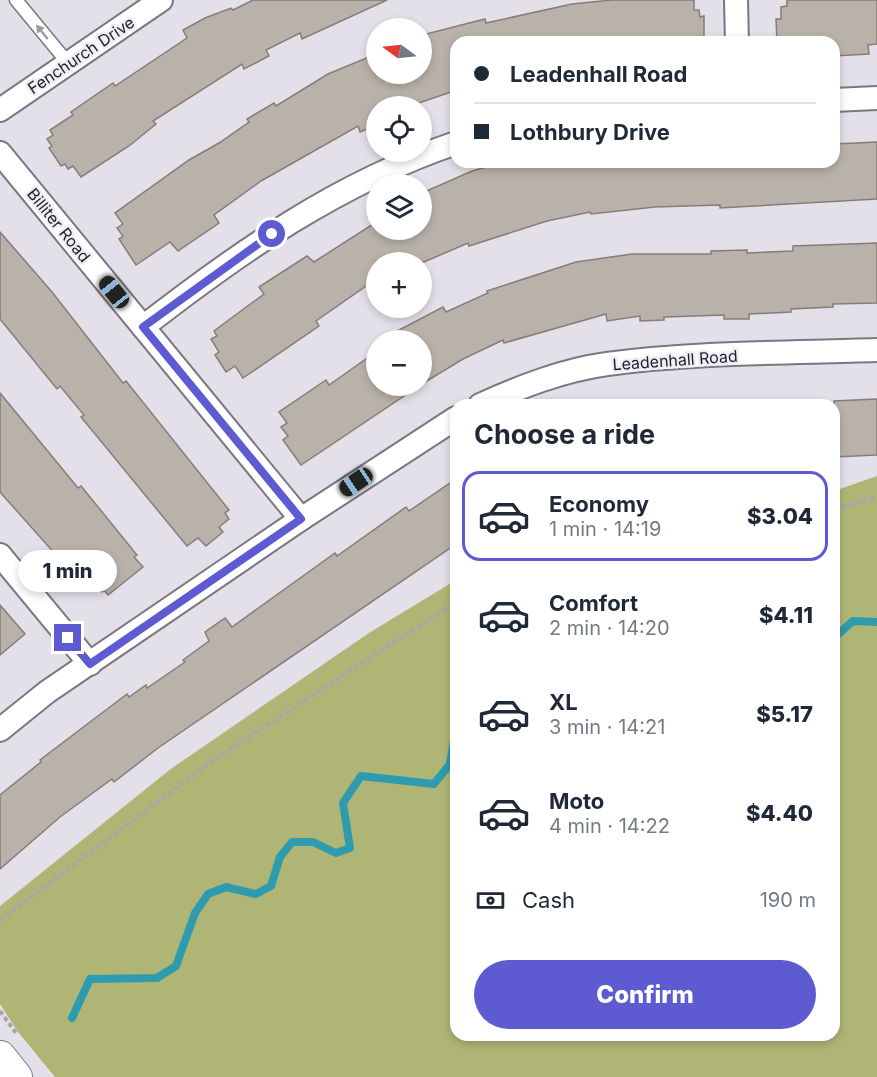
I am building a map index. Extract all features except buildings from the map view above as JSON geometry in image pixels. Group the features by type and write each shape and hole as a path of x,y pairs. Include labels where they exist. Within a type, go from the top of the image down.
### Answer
{"main road":[{"path":"0,1057 16,1077"}],"street":[{"name":"Fenchurch Drive","path":"0,110 161,0"},
{"path":"736,0 737,36"},
{"path":"840,100 877,98"},
{"path":"143,327 272,234 317,205 358,182 450,145"},
{"name":"Billiter Road","path":"0,153 301,519"},
{"name":"Leadenhall Road","path":"494,399 514,390 605,364 669,358 877,350"},
{"path":"0,730 47,692 301,519 450,422"},
{"path":"0,555 90,664"}],"lane":[{"path":"16,0 68,63"}],"path":[{"path":"840,507 877,497"},
{"path":"0,920 215,759 450,606"}],"green space":[{"path":"877,476 877,1077 55,1077 18,1032 0,1004 0,906 172,768 369,633 450,584 450,1041 840,1041 840,489"}],"waterway":[{"path":"840,633 853,621 877,622"},
{"path":"72,1018 90,979 157,978 176,966 195,913 208,894 226,887 256,894 271,886 280,857 292,842 313,842 336,853 350,848 343,803 361,776 434,784 450,764"}],"route":[{"path":"68,638 90,664 301,519 143,327 272,234"}]}
